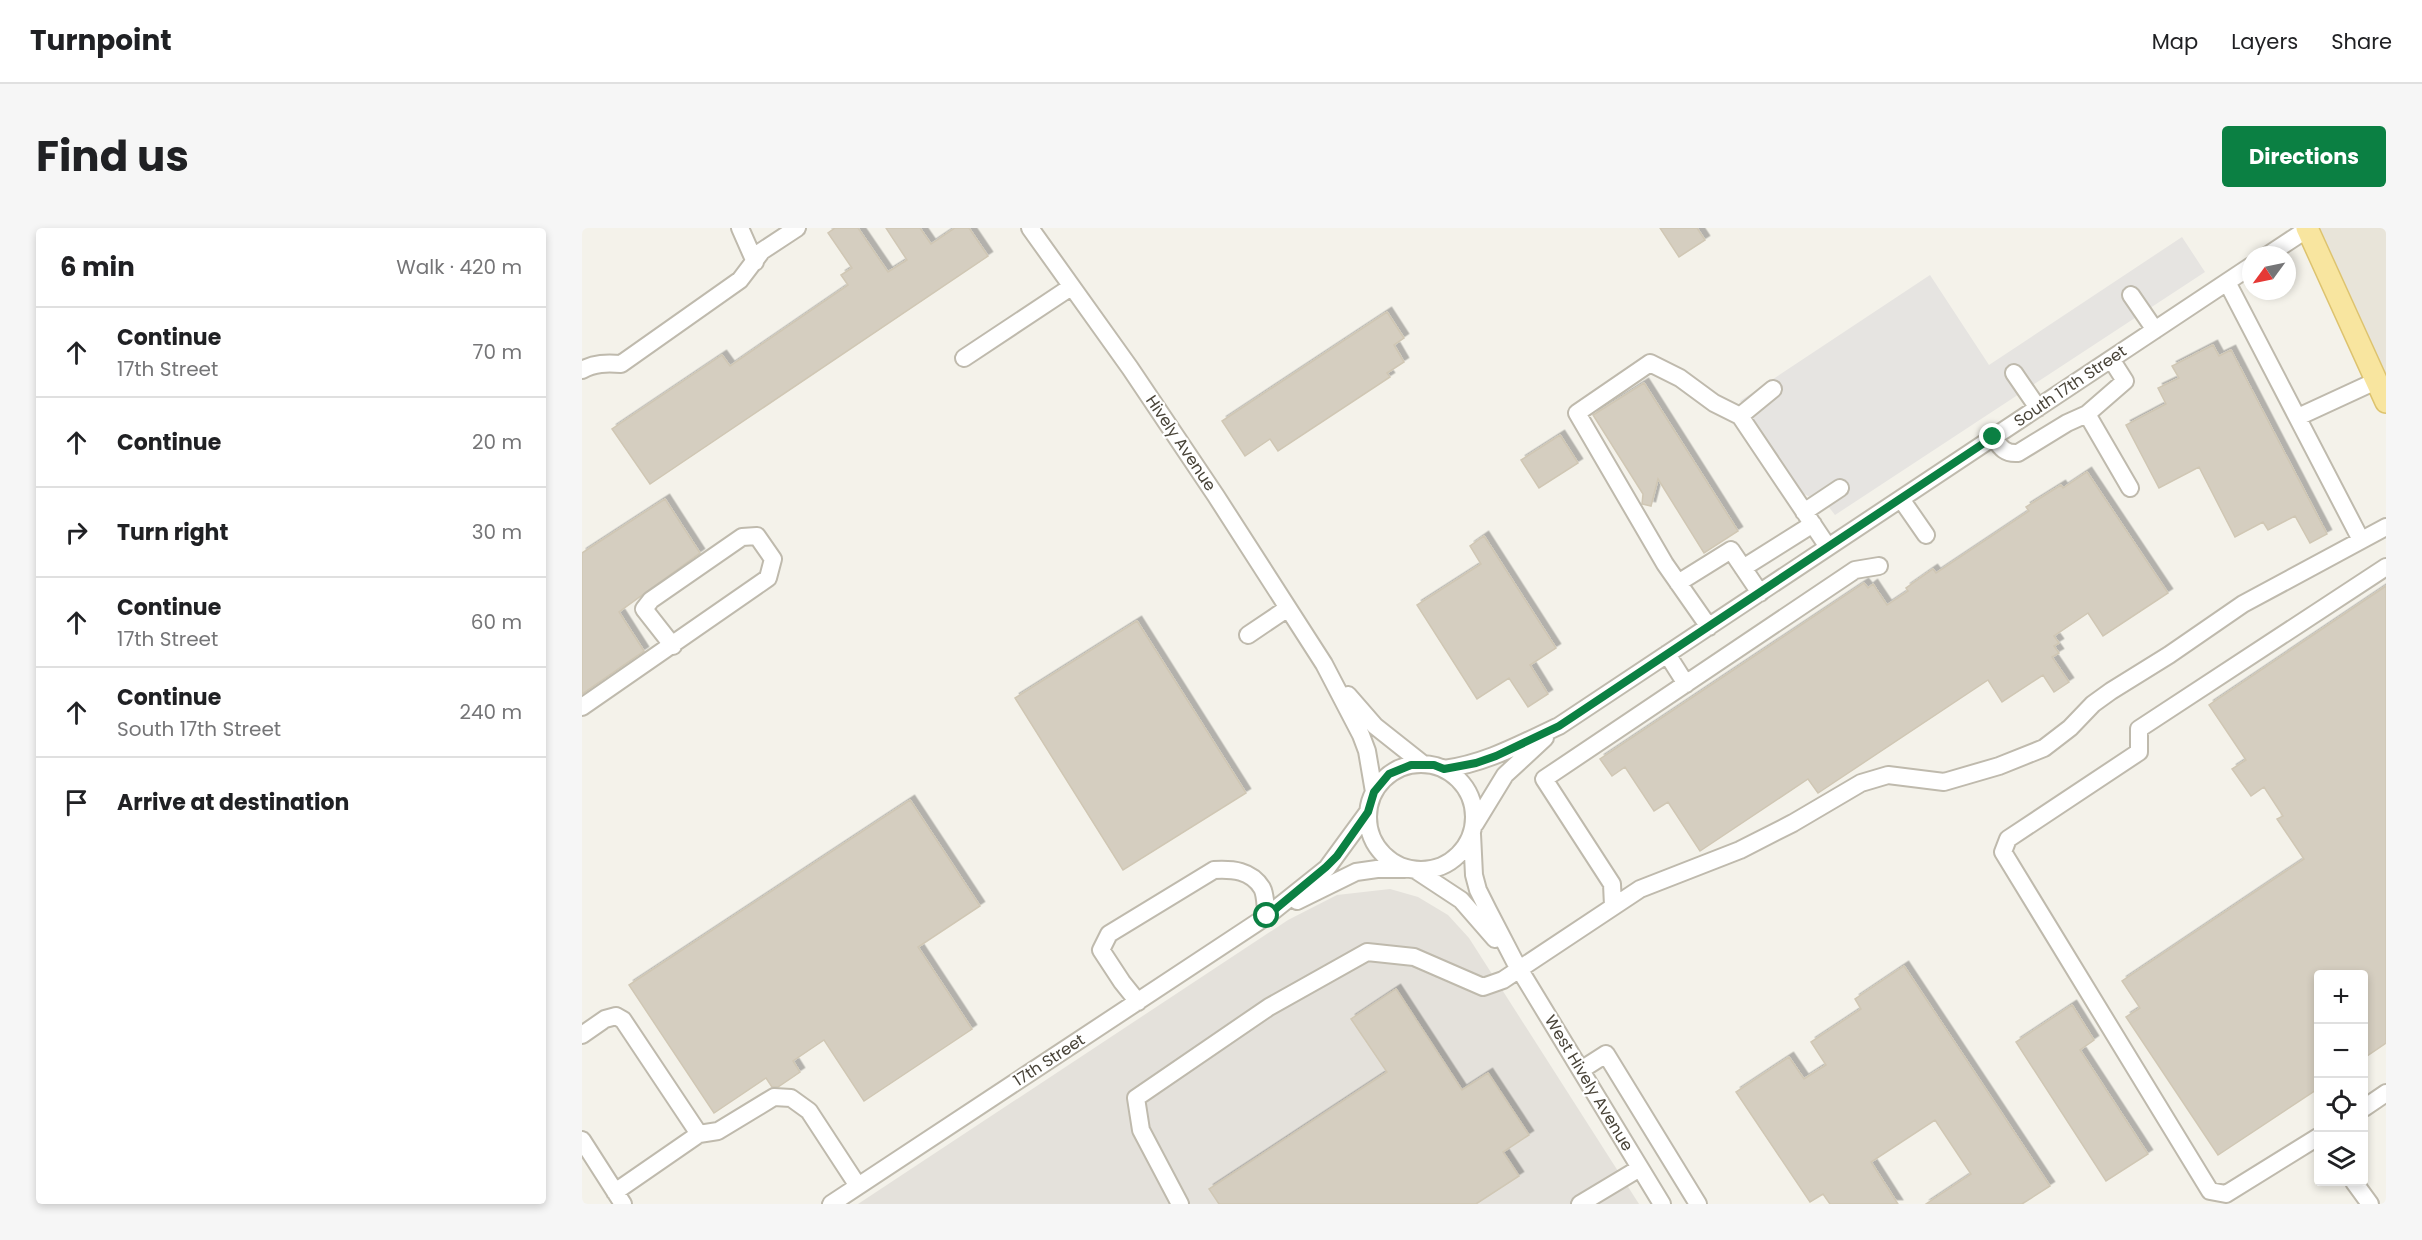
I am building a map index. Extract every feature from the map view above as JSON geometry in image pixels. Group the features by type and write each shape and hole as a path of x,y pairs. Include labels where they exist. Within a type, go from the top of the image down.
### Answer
{"main road":[{"path":"2308,228 2386,402"}],"street":[{"path":"740,228 756,262"},
{"path":"582,370 604,363 621,364 740,280 756,262 762,251 797,228"},
{"name":"Hively Avenue","path":"1030,228 1130,368 1324,664 1364,743 1374,792"},
{"path":"2281,246 2308,228"},
{"name":"South 17th Street","path":"1559,726 2242,272"},
{"path":"2227,282 2361,540"},
{"path":"964,358 1071,287"},
{"path":"2131,295 2156,330"},
{"path":"1993,437 2009,454 2018,453 2067,423 2087,414 2125,381 2111,359"},
{"path":"1708,627 1665,564 1577,413 1650,363 1680,378 1714,404 1740,416 1828,547"},
{"path":"2014,373 2038,408"},
{"path":"2298,417 2376,381"},
{"path":"1740,416 1773,389"},
{"path":"2087,414 2130,488"},
{"path":"1743,568 1808,518 1840,488"},
{"path":"1901,499 1926,535"},
{"path":"1180,1204 1141,1130 1136,1098 1269,1007 1367,952 1414,957 1483,987 1503,980 1517,966 1641,889 1740,850 1794,824 1861,783 1888,775 1944,782 1999,766 2044,748 2070,728 2093,704 2110,691 2169,655 2244,604 2386,527"},
{"path":"582,707 673,646 768,578 773,559 757,536 742,537 651,600 645,609 673,646"},
{"path":"1678,583 1731,550 1760,592"},
{"path":"1613,906 1612,884 1544,779 1855,570 1879,566"},
{"path":"2314,1140 2226,1194 2210,1191 2003,852 2008,839 2139,752 2139,729 2386,567"},
{"path":"1248,635 1288,608"},
{"path":"1666,654 1686,684"},
{"name":"Hively Avenue","path":"1324,664 1375,726 1423,764"},
{"path":"1444,769 1476,763 1496,756 1559,726"},
{"path":"1413,870 1437,869 1455,859 1463,851 1505,774 1559,726"},
{"path":"1423,764 1444,769 1463,783 1473,804 1472,861 1478,890 1517,966 1461,900 1413,870 1391,861 1378,849 1370,832 1368,812 1374,792 1389,774 1411,765 1423,764"},
{"name":"17th Street","path":"831,1204 1267,916 1326,867 1368,812"},
{"path":"1138,1002 1101,950 1109,934 1214,870 1232,869 1247,873 1262,888 1267,916"},
{"name":"17th Street","path":"1267,916 1356,872 1377,869 1413,870"},
{"name":"West Hively Avenue","path":"1517,966 1662,1204"},
{"path":"582,1035 605,1019 616,1016 623,1020 699,1134"},
{"path":"1581,1070 1606,1054 1698,1204"},
{"path":"2368,1105 2386,1093"},
{"path":"582,1140 619,1198 699,1134 718,1131 774,1097 791,1098 809,1111 858,1186"},
{"path":"1580,1204 1640,1168"},
{"path":"2357,1186 2370,1204"}],"shaded area":[{"path":"2320,228 2386,228 2386,374"},
{"path":"2182,237 2205,272 1835,515 1828,506 1798,491 1740,401 1930,275 1989,365"},
{"path":"1390,889 1418,897 1448,915 1469,938 1639,1204 858,1204 1288,920 1337,895"}],"building":[{"path":"835,228 858,228 888,272 907,260 886,228 920,228 931,244 955,228 969,228 988,256 650,484 612,429 722,355 730,366 848,285 841,275 852,268 828,233"},
{"path":"1660,228 1697,228 1705,240 1679,257"},
{"path":"1387,312 1404,338 1394,345 1404,362 1387,373 1390,377 1278,451 1270,439 1245,456 1222,421"},
{"path":"2213,345 2219,356 2231,350 2327,534 2310,543 2295,516 2268,530 2263,522 2235,537 2199,467 2159,488 2126,425 2166,404 2158,388 2179,378 2172,366"},
{"path":"1644,383 1738,531 1704,553 1658,479 1651,506 1642,504 1643,494 1593,415"},
{"path":"1560,435 1578,463 1539,488 1521,460"},
{"path":"2087,472 2168,593 2103,636 2088,613 2054,636 2059,643 2054,646 2059,653 2052,657 2069,682 2054,692 2043,675 2002,702 1988,680 1818,793 1808,779 1700,851 1668,802 1654,811 1625,767 1612,776 1600,759 1864,583 1868,588 1873,584 1887,605 1908,591 1906,588 1933,569 1936,573 2029,511 2026,507 2061,485 2063,488"},
{"path":"665,499 700,553 619,612 644,651 582,694 582,553"},
{"path":"1484,536 1556,648 1530,665 1548,694 1528,707 1509,678 1477,699 1417,605 1481,564 1470,546"},
{"path":"2386,586 2386,1043 2368,1055 2368,970 2314,970 2314,1091 2218,1155 2126,1017 2140,1008 2122,981 2304,859 2277,819 2283,816 2264,787 2251,796 2232,769 2246,760 2209,705"},
{"path":"1137,621 1246,793 1123,870 1015,698"},
{"path":"910,800 980,906 918,947 972,1029 864,1101 824,1040 793,1061 800,1072 778,1087 772,1087 766,1078 714,1113 629,985"},
{"path":"1904,966 2050,1186 2022,1204 1926,1204 1971,1174 1935,1120 1871,1162 1898,1204 1830,1204 1823,1194 1810,1202 1736,1092 1789,1057 1804,1079 1826,1065 1811,1042 1861,1009 1855,999"},
{"path":"1396,989 1462,1090 1488,1073 1529,1135 1503,1152 1519,1176 1476,1204 1219,1204 1209,1189 1387,1072 1351,1019"},
{"path":"2072,1005 2094,1040 2080,1050 2148,1154 2106,1181 2016,1042"}],"route":[{"path":"1267,916 1337,856 1368,812 1374,792 1389,774 1411,765 1434,765 1444,769 1476,763 1559,726 1993,437"}]}
